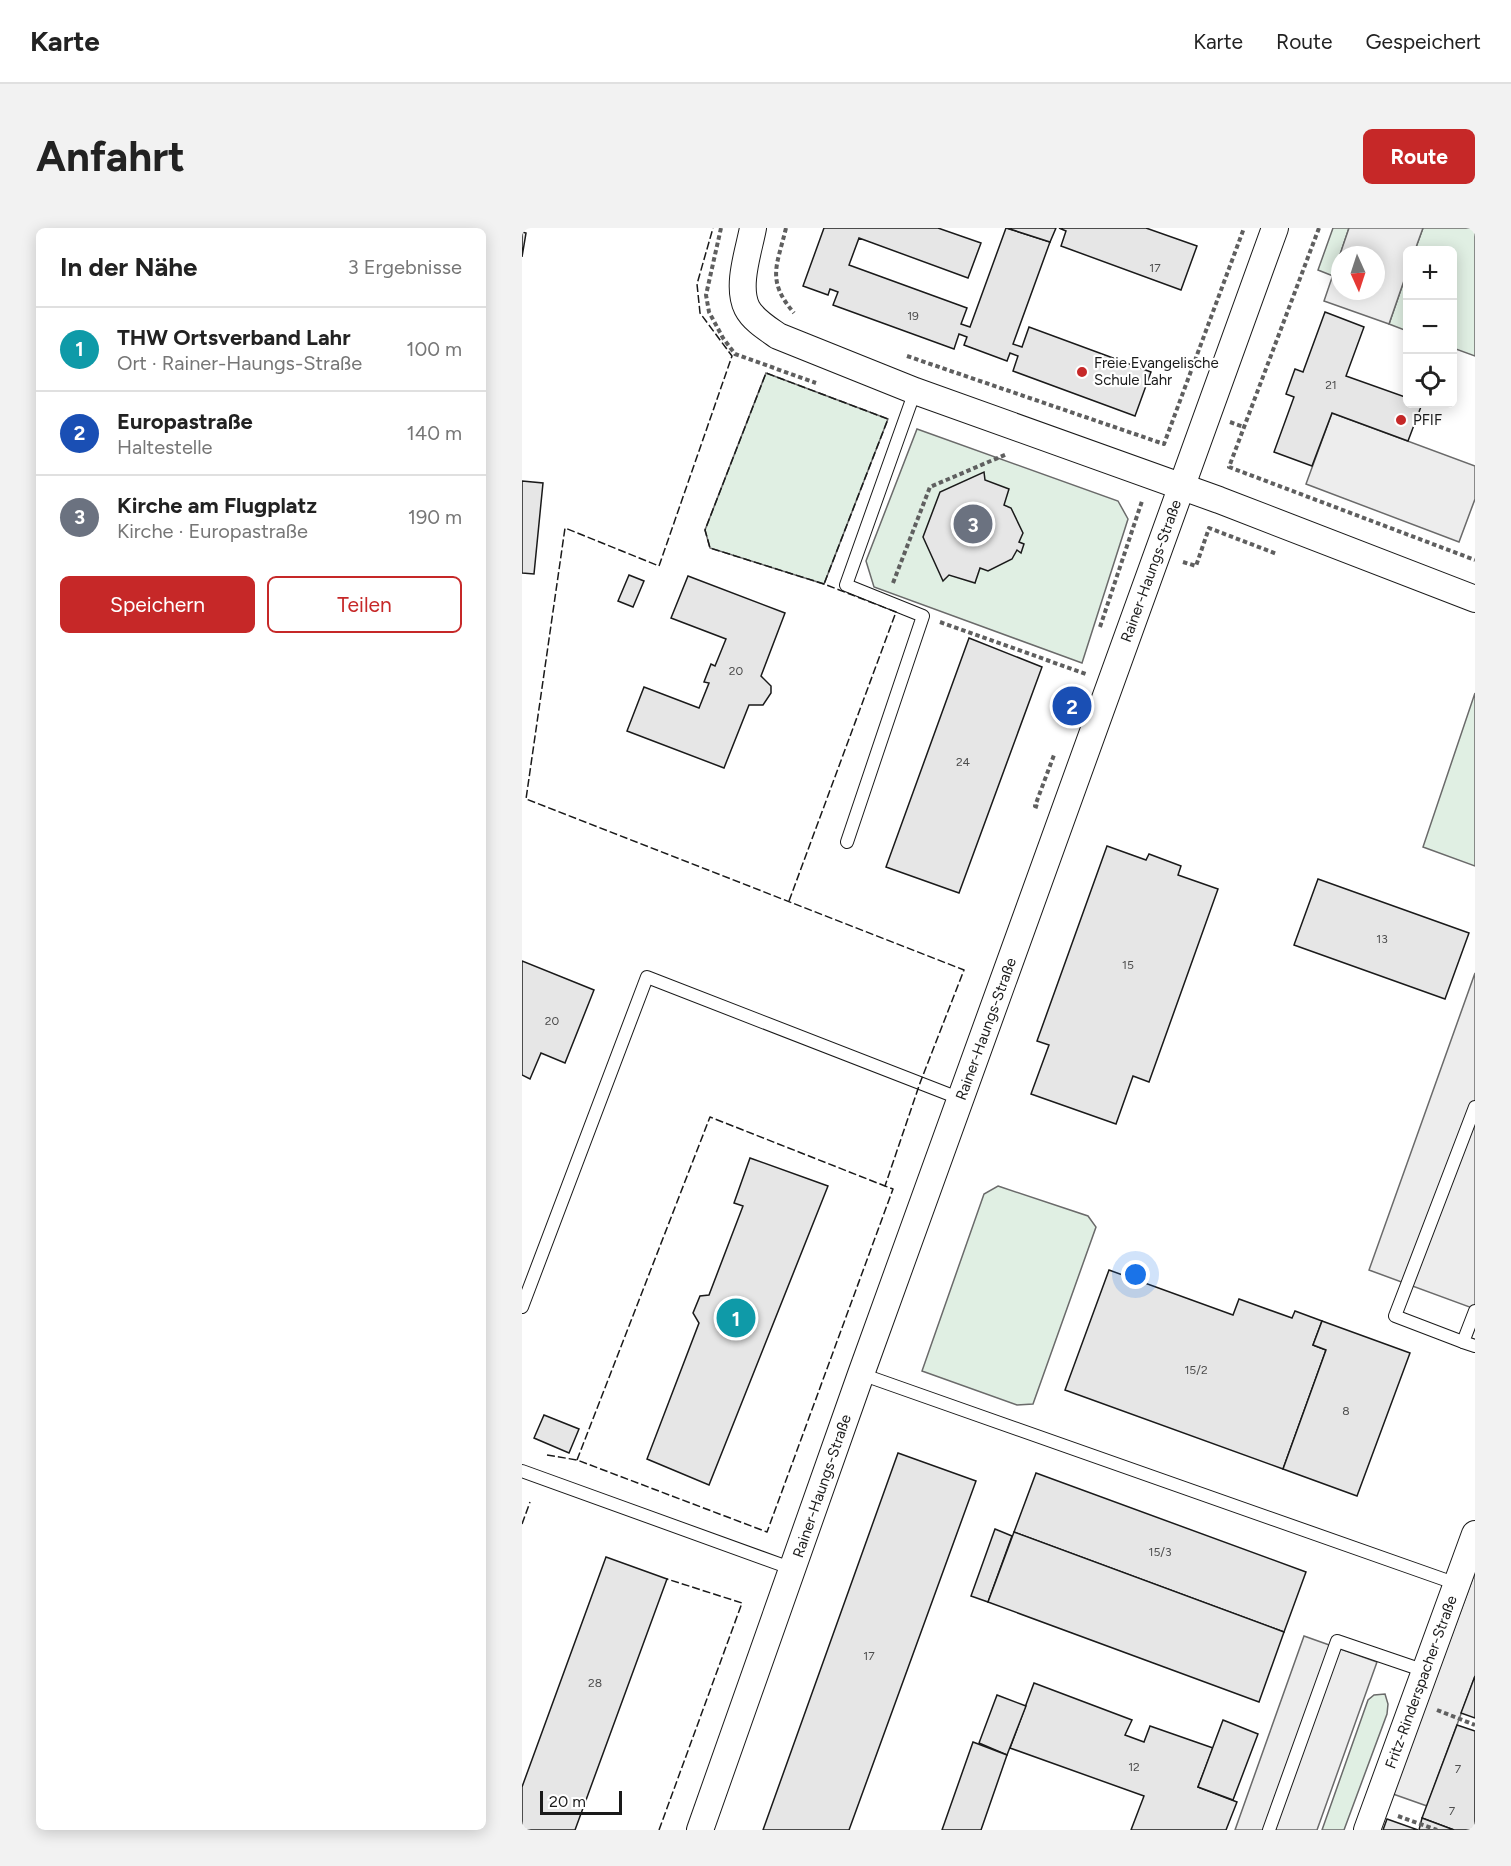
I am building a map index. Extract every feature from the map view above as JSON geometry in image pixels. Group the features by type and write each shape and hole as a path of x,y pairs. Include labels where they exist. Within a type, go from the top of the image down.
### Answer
{"street":[{"path":"753,228 743,290 747,307 761,324 778,336 915,391 1181,487 1475,598"},
{"name":"Rainer-Haungs-Straße","path":"700,1830 861,1374 1275,228"},
{"name":"Fritz-Rinderspacher-Straße","path":"1367,1830 1475,1534"}],"lane":[{"path":"847,842 923,616 846,585 915,391"},
{"path":"522,1307 647,977 961,1099"},
{"path":"1475,1107 1395,1316 1469,1344 1475,1311"},
{"path":"861,1374 1457,1584"},
{"path":"522,1471 793,1569"},
{"path":"1269,1830 1337,1641 1425,1671"}],"path":[{"path":"786,228 775,272 776,286 784,301 800,320"},
{"path":"900,354 1164,444 1244,228"},
{"path":"1319,228 1229,467 1475,560"},
{"path":"886,601 930,487 1007,453"},
{"path":"1099,630 1143,501"},
{"path":"1196,566 1209,528"},
{"path":"923,616 1084,673 1088,662"},
{"path":"1459,1719 1475,1725"},
{"path":"1420,1824 1437,1830"}],"green space":[{"path":"1333,228 1349,228 1343,246 1331,246 1331,275 1318,270"},
{"path":"1423,228 1475,228 1475,356 1457,349 1457,246 1416,246"},
{"path":"1403,284 1403,329 1389,324"},
{"path":"766,373 888,419 824,584 710,548 705,530"},
{"path":"917,429 1118,501 1128,519 1082,663 874,587 866,561"},
{"path":"1475,693 1475,866 1423,847"},
{"path":"998,1186 1088,1216 1096,1227 1033,1404 1017,1405 922,1371 984,1194"},
{"path":"1385,1694 1388,1704 1387,1714 1344,1830 1322,1830 1368,1700 1374,1695"}],"shaded area":[{"path":"1349,228 1423,228 1416,246 1403,246 1403,284 1389,324 1324,301 1331,281 1331,300 1385,300 1385,246 1343,246"},
{"path":"1332,413 1475,466 1475,499 1459,542 1306,484"},
{"path":"1475,973 1475,1309 1369,1270"},
{"path":"1475,1572 1475,1676 1427,1806 1393,1794"},
{"path":"1304,1636 1377,1662 1317,1830 1235,1830"}],"building":[{"path":"824,228 938,228 981,243 968,278 859,238 849,265 967,308 961,324 970,327 1006,228 1050,242 1013,344 1022,347 1029,327 1151,372 1135,416 1013,371 1018,356 1010,353 1007,361 964,345 967,337 959,334 954,349 833,305 838,292 830,289 828,295 803,286"},
{"path":"1007,228 1056,228 1050,242"},
{"path":"1059,228 1146,228 1197,246 1181,290 1061,246 1066,231"},
{"path":"522,232 526,233 522,257"},
{"path":"1325,312 1364,327 1346,376 1403,396 1403,408 1420,408 1408,441 1332,413 1312,466 1274,452 1294,397 1286,394 1295,369 1303,372"},
{"path":"984,472 985,480 1009,489 1004,505 1011,508 1023,533 1019,542 1024,544 1021,553 1017,550 1012,559 988,571 980,568 975,583 949,575 943,581 923,537 940,492"},
{"path":"522,481 543,483 534,574 522,573"},
{"path":"629,575 644,581 633,607 618,601"},
{"path":"688,576 785,613 761,676 771,686 771,693 763,705 749,705 724,768 627,731 644,687 699,708 709,683 704,682 711,664 715,666 726,639 671,618"},
{"path":"969,638 1042,667 959,893 886,867"},
{"path":"1107,846 1146,860 1149,854 1181,866 1178,875 1218,889 1149,1082 1133,1076 1116,1124 1031,1094 1049,1045 1037,1041"},
{"path":"1318,879 1469,933 1445,999 1294,945"},
{"path":"522,961 594,990 565,1063 541,1053 530,1079 522,1075"},
{"path":"750,1158 828,1186 709,1485 647,1459 699,1323 693,1313 700,1296 709,1295 743,1206 734,1203"},
{"path":"1109,1270 1233,1315 1239,1299 1292,1318 1295,1311 1322,1321 1313,1345 1326,1350 1283,1469 1065,1390"},
{"path":"1322,1321 1410,1353 1357,1496 1283,1469 1326,1350 1313,1345"},
{"path":"544,1415 579,1429 569,1453 534,1438"},
{"path":"898,1453 976,1481 849,1830 763,1830"},
{"path":"1036,1473 1306,1572 1284,1632 1014,1532"},
{"path":"995,1529 1012,1536 988,1602 971,1596"},
{"path":"1014,1532 1284,1632 1259,1702 988,1602"},
{"path":"606,1557 667,1579 575,1830 522,1830 522,1787"},
{"path":"1475,1676 1475,1718 1461,1713"},
{"path":"1034,1683 1132,1720 1125,1735 1144,1742 1150,1726 1213,1748 1198,1787 1237,1802 1226,1830 1131,1830 1144,1796 1010,1748"},
{"path":"997,1695 1026,1706 1007,1755 979,1743"},
{"path":"1223,1720 1258,1734 1233,1800 1198,1787"},
{"path":"1457,1725 1475,1731 1475,1830 1454,1830 1422,1818"},
{"path":"973,1742 1007,1755 981,1830 942,1830"},
{"path":"1422,1818 1454,1830 1419,1830"},
{"path":"1387,1819 1418,1830 1383,1830"}],"fence":[{"path":"547,1455 577,1460 767,1532 893,1189 885,1186 920,1083 964,970 526,799 565,528 659,566 732,356 700,313 697,284 713,228"},
{"path":"789,901 896,612 824,584 710,548 705,530 766,373 888,419 824,584"},
{"path":"577,1460 710,1117 885,1186"},
{"path":"522,1524 530,1502"},
{"path":"659,1830 742,1603 667,1579"}],"place":[{"name":"Freie Evangelische Schule Lahr","path":"1082,372"},
{"name":"PFIF","path":"1401,420"},
{"name":"Kirche am Flugplatz","path":"973,524"},
{"name":"Europastraße","path":"1072,706"},
{"name":"THW Ortsverband Lahr","path":"736,1318"}]}
